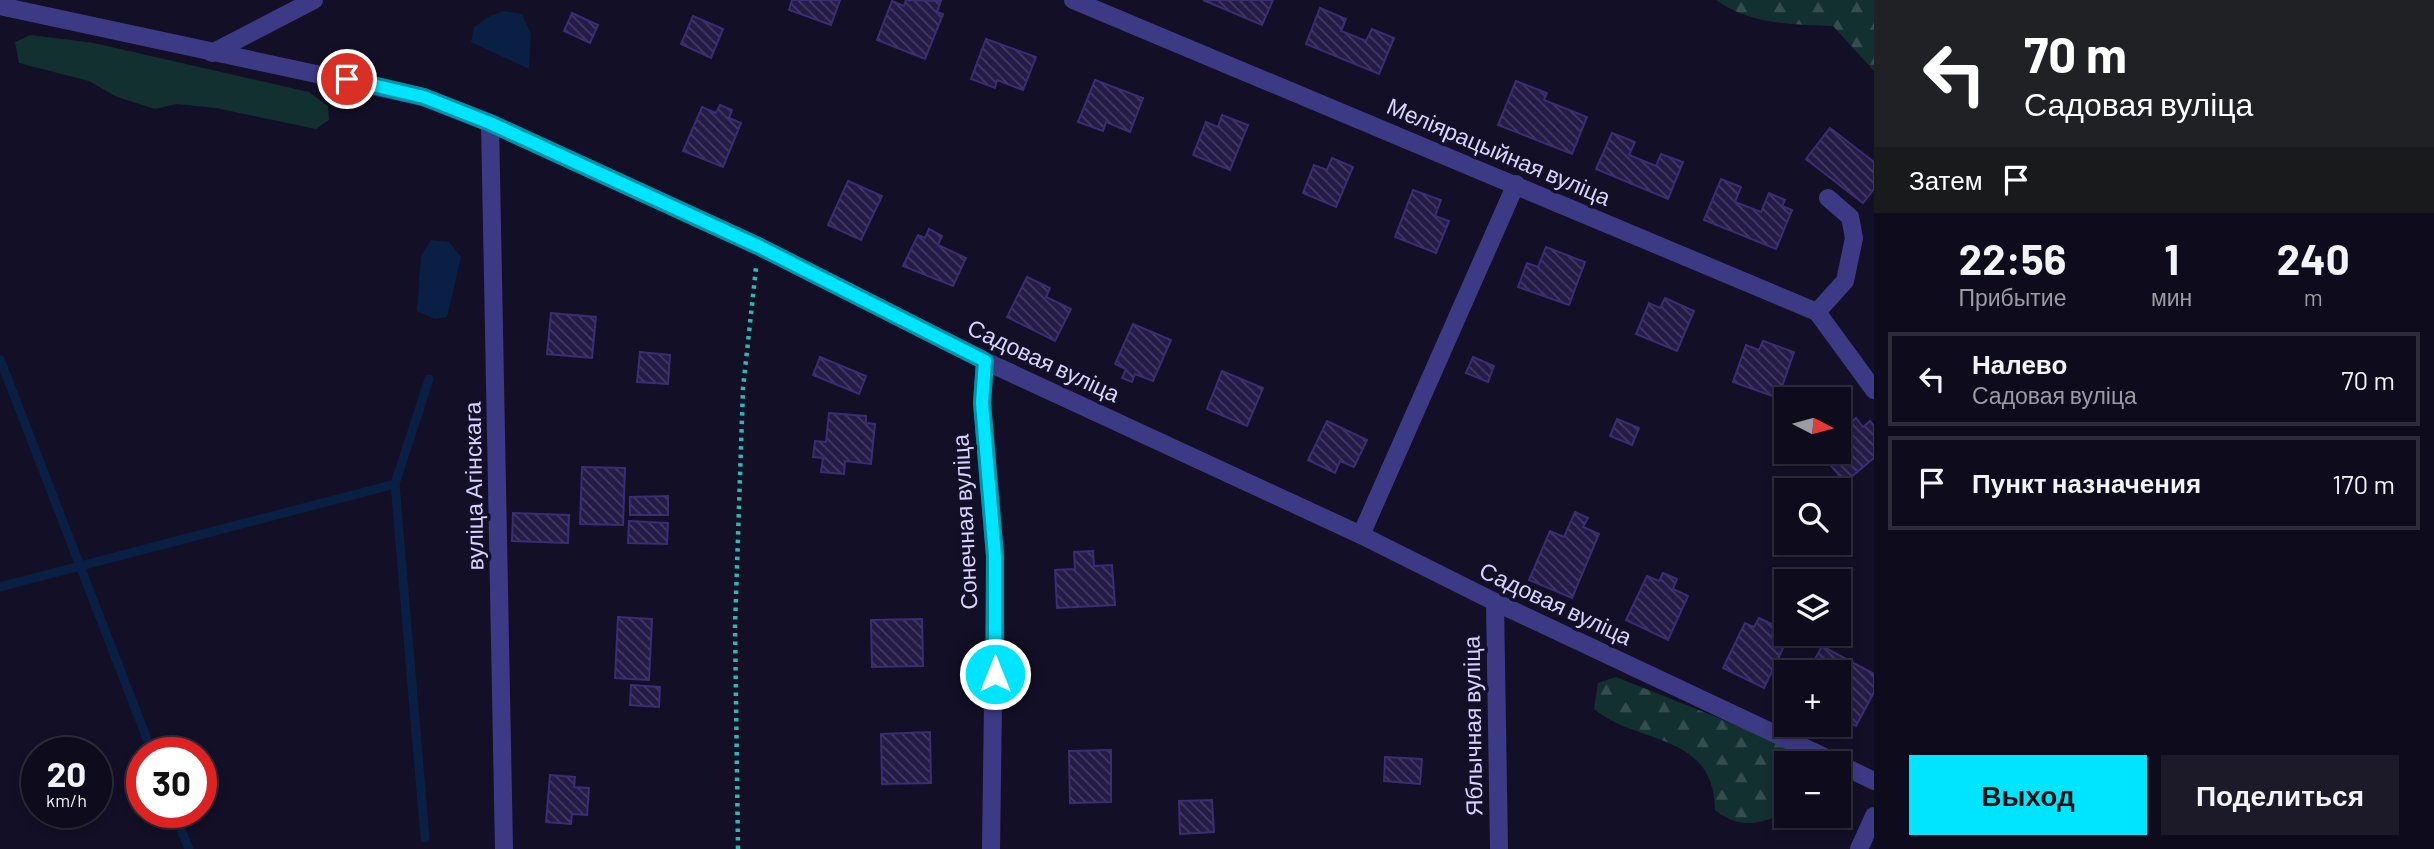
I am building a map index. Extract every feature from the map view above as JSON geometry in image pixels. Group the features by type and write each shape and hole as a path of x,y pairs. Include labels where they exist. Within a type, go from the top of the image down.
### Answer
{"street":[{"path":"212,53 314,0"},
{"name":"Меліярацыйная вуліца","path":"1073,0 1817,312"},
{"name":"Садовая вуліца","path":"0,6 424,97 490,123 758,246 985,361 1361,535 1494,602 1810,751"},
{"name":"вуліца Агінскага","path":"490,123 504,849"},
{"path":"1361,535 1516,184"},
{"path":"1829,198 1850,217 1854,238 1845,281 1817,312 1874,390"},
{"name":"Сонечная вуліца","path":"985,361 982,403 995,556 991,849"},
{"name":"Яблычная вуліца","path":"1494,602 1499,849"},
{"name":"Садовая вуліца","path":"1851,770 1874,781"},
{"path":"1859,849 1874,816"}],"path":[{"path":"738,849 735,626 743,388 758,246"}],"green space":[{"path":"1716,0 1874,0 1874,71 1833,26 1787,24 1757,19"},
{"path":"30,35 94,43 309,92 328,106 329,120 316,129 216,108 177,104 155,109 117,97 89,81 19,63 15,42"},
{"path":"1616,677 1786,745 1790,751 1774,751 1774,817 1759,822 1741,823 1715,810 1711,785 1702,767 1688,754 1671,744 1612,721 1594,709 1598,683"}],"water":[{"path":"504,11 522,14 531,34 529,69 471,42 474,27 490,16"},
{"path":"431,240 449,242 461,257 447,317 435,319 417,311 421,256"}],"building":[{"path":"792,0 840,0 831,25 789,10"},
{"path":"906,0 941,1 937,12 943,14 925,59 877,40 892,1 904,6"},
{"path":"1203,0 1273,0 1262,25"},
{"path":"1320,8 1346,19 1341,31 1366,41 1372,29 1394,38 1379,74 1306,44"},
{"path":"572,13 598,25 590,43 564,31"},
{"path":"693,16 723,29 711,58 681,44"},
{"path":"986,39 1036,57 1023,90 997,80 995,88 971,79"},
{"path":"1095,80 1143,98 1130,132 1106,122 1103,131 1078,122"},
{"path":"1516,81 1547,93 1544,100 1587,117 1572,154 1498,125"},
{"path":"720,105 732,110 729,118 741,123 723,167 683,151 702,107 716,113"},
{"path":"1222,115 1248,125 1230,170 1193,155 1206,122 1218,127"},
{"path":"1830,128 1874,162 1874,189 1863,203 1806,159"},
{"path":"1612,133 1635,142 1629,155 1656,166 1661,154 1683,162 1668,199 1596,169"},
{"path":"1332,158 1353,167 1336,207 1303,193 1314,165 1327,170"},
{"path":"1721,179 1741,187 1735,202 1761,212 1769,193 1785,200 1782,206 1792,210 1776,249 1704,220"},
{"path":"848,181 882,196 861,240 828,225"},
{"path":"1413,190 1441,200 1435,216 1449,221 1436,253 1395,237"},
{"path":"929,229 942,236 938,245 966,258 953,286 903,266 918,235 925,238"},
{"path":"1546,247 1585,262 1569,305 1518,287 1527,263 1538,267"},
{"path":"1027,277 1050,288 1046,297 1071,309 1055,341 1007,317"},
{"path":"1665,298 1694,311 1677,351 1636,334 1649,303 1660,308"},
{"path":"551,313 596,317 592,358 547,354"},
{"path":"1133,324 1171,340 1153,381 1135,374 1132,382 1122,378 1126,369 1115,364"},
{"path":"1763,341 1794,352 1782,387 1774,387 1774,397 1733,382 1746,345 1759,350"},
{"path":"640,352 670,355 668,384 637,382"},
{"path":"820,357 866,376 859,394 813,375"},
{"path":"1473,357 1494,366 1488,382 1466,373"},
{"path":"1222,371 1263,388 1247,426 1207,409"},
{"path":"829,413 866,416 866,423 875,424 871,464 845,461 844,474 821,472 823,458 813,457 815,441 826,442"},
{"path":"1856,418 1863,427 1870,421 1874,426 1874,458 1850,478 1842,478 1829,464 1852,464 1852,422"},
{"path":"1617,419 1639,428 1632,445 1610,436"},
{"path":"1327,421 1367,440 1354,467 1340,461 1335,473 1308,460"},
{"path":"582,467 625,468 623,525 580,524"},
{"path":"668,496 668,515 630,515 630,497"},
{"path":"1575,512 1588,518 1583,527 1599,534 1572,598 1529,580 1550,531 1564,537"},
{"path":"513,513 569,515 568,543 512,541"},
{"path":"629,521 668,523 667,544 628,543"},
{"path":"1093,551 1094,566 1112,565 1115,605 1057,608 1055,570 1075,569 1074,552"},
{"path":"1663,573 1677,579 1673,589 1688,596 1668,640 1626,620 1647,576 1659,581"},
{"path":"618,617 652,619 649,680 615,678"},
{"path":"1759,618 1774,625 1771,637 1774,638 1774,646 1784,646 1777,660 1774,660 1774,667 1764,688 1723,668 1745,623 1754,627"},
{"path":"922,619 923,666 872,667 871,620"},
{"path":"1822,646 1848,660 1814,660"},
{"path":"1851,662 1874,674 1874,692 1856,726 1851,724"},
{"path":"631,685 660,687 659,707 630,705"},
{"path":"930,732 931,783 882,784 881,734"},
{"path":"1111,750 1111,802 1070,803 1069,751"},
{"path":"1385,757 1422,759 1420,784 1384,781"},
{"path":"550,775 575,777 574,787 589,788 587,815 572,814 571,824 546,822"},
{"path":"1212,800 1214,832 1180,834 1179,801"}],"waterway":[{"path":"0,359 146,737"},
{"path":"425,838 395,484 429,379"},
{"path":"0,587 395,484"},
{"path":"180,828 189,849"}],"route":[{"path":"347,79 424,97 490,123 758,246 985,361 982,403 995,556 995,674"}]}
